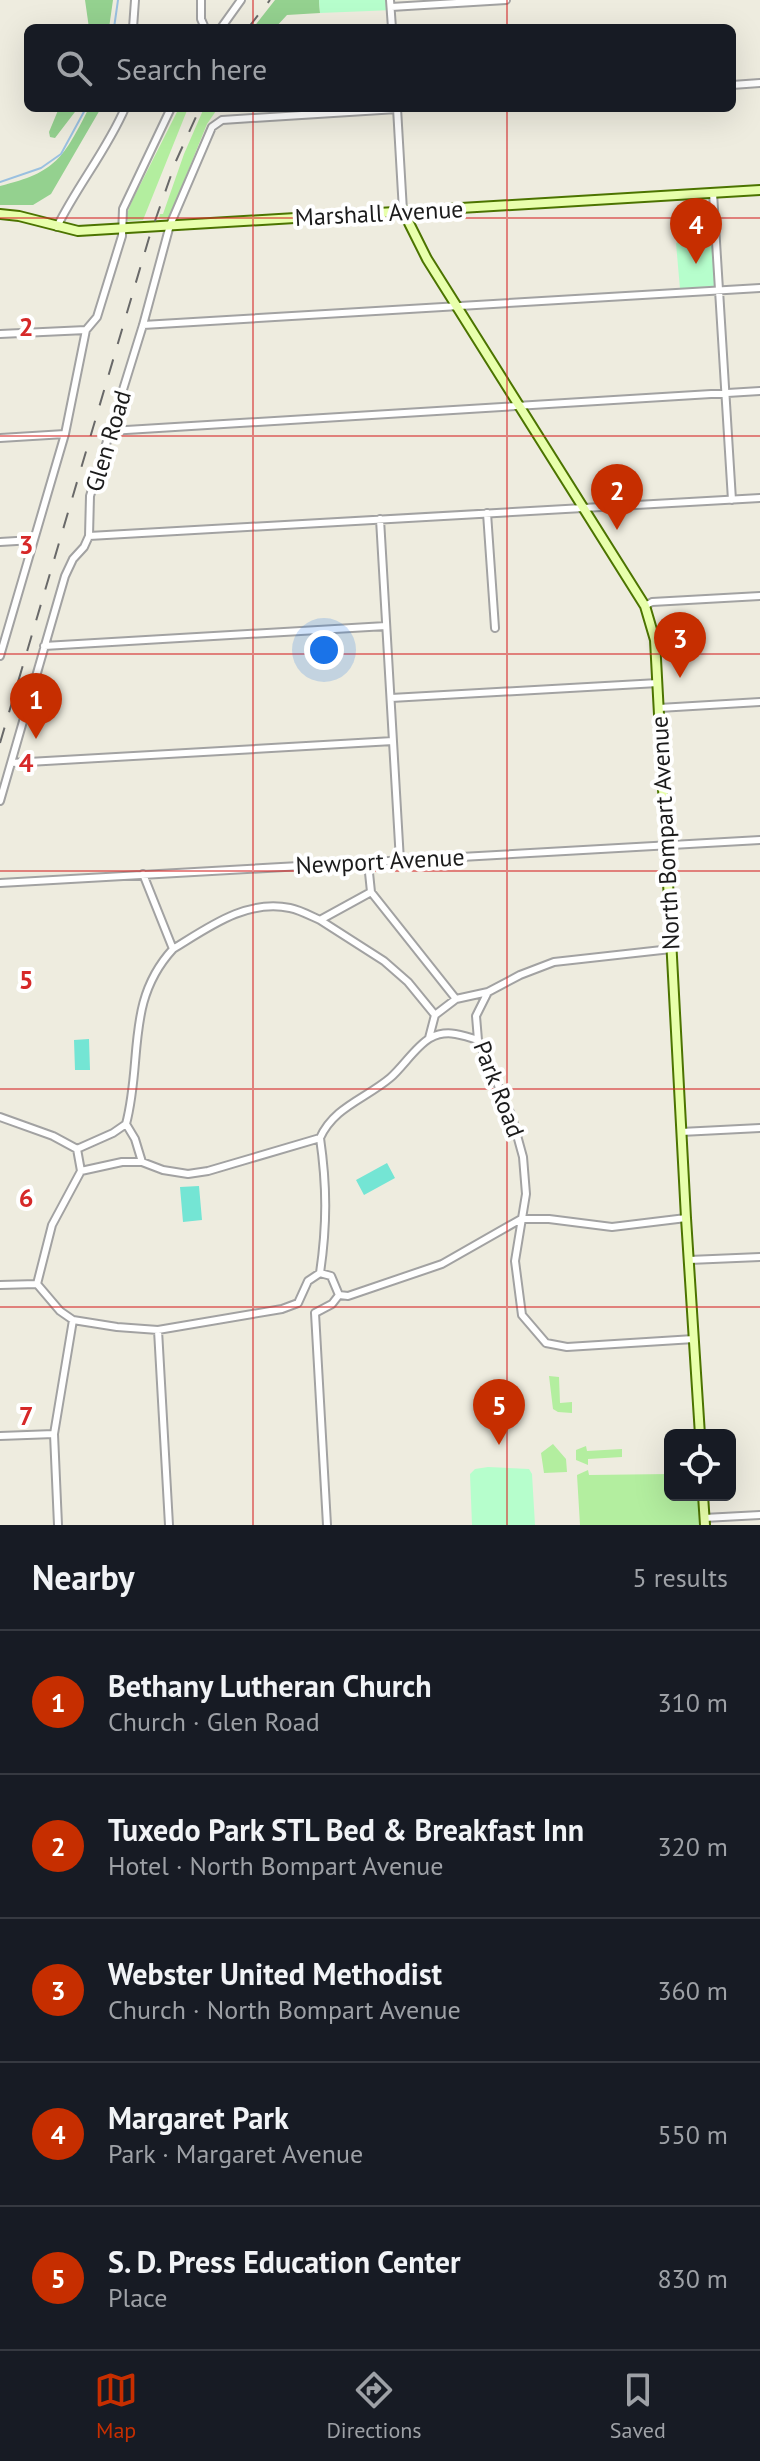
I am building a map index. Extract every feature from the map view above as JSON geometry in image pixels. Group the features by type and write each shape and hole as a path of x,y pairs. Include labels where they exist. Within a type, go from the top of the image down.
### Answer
{"street":[{"path":"133,24 135,0"},
{"path":"201,0 203,24"},
{"path":"224,24 241,0"},
{"path":"392,24 391,3 506,0"},
{"path":"736,85 760,83"},
{"path":"57,227 75,190 123,112"},
{"name":"Glen Road","path":"1,652 65,434 86,330 97,317 122,236 123,209 169,112"},
{"name":"Glen Road","path":"0,801 65,576 89,536 90,496 143,325 170,225 212,127 222,120 339,112"},
{"name":"North Bompart Avenue","path":"397,112 403,211 427,259 645,606 655,640 700,1429"},
{"name":"Marshall Avenue","path":"0,214 19,216 72,231 760,190"},
{"path":"713,193 732,500"},
{"path":"143,325 760,288"},
{"path":"0,334 86,330"},
{"path":"110,431 760,391"},
{"path":"0,438 65,434"},
{"path":"89,536 760,498"},
{"path":"487,513 495,628"},
{"path":"380,519 400,861"},
{"path":"0,542 33,540"},
{"path":"645,606 652,602 760,596"},
{"path":"44,646 386,626"},
{"path":"391,698 658,683"},
{"path":"659,708 760,702"},
{"path":"11,763 393,741"},
{"name":"Newport Avenue","path":"0,883 760,840"},
{"path":"368,863 371,892 456,999"},
{"path":"143,874 173,949"},
{"path":"320,920 371,892"},
{"path":"77,1149 126,1124 134,1094 139,1009 146,990 173,949 231,915 256,906 290,908 320,920 384,961 408,982 435,1015"},
{"path":"429,1039 435,1015 456,999 488,992 554,962 671,949"},
{"name":"Park Road","path":"488,992 476,1016 478,1040 520,1140 526,1194 515,1261 522,1315 546,1343 567,1347 694,1339"},
{"path":"320,1273 327,1204 320,1138 326,1124 389,1078 429,1039 455,1032 478,1040"},
{"path":"0,1117 53,1136 77,1149"},
{"path":"126,1124 135,1139 142,1162"},
{"path":"681,1132 760,1128"},
{"path":"81,1171 122,1162 142,1162 163,1170 188,1174 320,1138"},
{"path":"37,1284 52,1225 81,1171 77,1149"},
{"path":"339,1295 348,1296 442,1264 521,1219 549,1219 612,1227 686,1218"},
{"path":"689,1260 760,1257"},
{"path":"37,1284 60,1311 73,1320 158,1330 282,1309 298,1303 308,1281 320,1273 331,1276 339,1295"},
{"path":"0,1285 37,1284"},
{"path":"315,1313 332,1304 339,1295"},
{"path":"298,1303 315,1313"},
{"path":"315,1313 327,1525"},
{"path":"58,1525 54,1434 73,1320"},
{"path":"158,1330 169,1525"},
{"path":"0,1436 54,1434"},
{"path":"703,1501 705,1522 760,1515"}],"green space":[{"path":"85,0 113,0 110,24 88,24"},
{"path":"275,0 319,0 320,13 287,15 279,24 256,24"},
{"path":"319,0 394,0 394,10 320,13"},
{"path":"57,112 75,112 55,138 50,137"},
{"path":"87,112 99,112 51,194 33,205 0,205 0,186 46,168 72,139"},
{"path":"177,112 186,112 143,220 128,221 126,216"},
{"path":"202,112 215,112 207,124 169,218 159,218 163,214"},
{"path":"713,240 714,286 680,289 676,243"},
{"path":"549,1376 559,1377 560,1403 572,1402 572,1413 553,1409"},
{"path":"553,1444 566,1459 567,1472 544,1473 541,1453"},
{"path":"586,1446 587,1451 622,1449 622,1457 588,1459 588,1465 576,1460 576,1450"},
{"path":"475,1469 529,1469 532,1474 535,1525 472,1525 470,1474"},
{"path":"588,1470 589,1475 664,1474 664,1501 698,1501 699,1525 580,1525 577,1475"}],"shaded area":[{"path":"89,1039 90,1070 75,1070 74,1040"},
{"path":"387,1163 395,1178 364,1195 356,1180"},
{"path":"199,1186 202,1220 183,1222 180,1187"}],"waterway":[{"path":"115,24 118,0"},
{"path":"0,182 41,168 61,154 84,112"}],"railway":[{"path":"251,24 270,0"},
{"path":"0,743 149,238 176,161 198,112"}],"place":[{"name":"Margaret Park","path":"696,264"},
{"name":"Tuxedo Park STL Bed & Breakfast Inn","path":"617,530"},
{"name":"Webster United Methodist","path":"680,678"},
{"name":"Bethany Lutheran Church","path":"36,739"},
{"name":"S. D. Press Education Center","path":"499,1445"}]}
